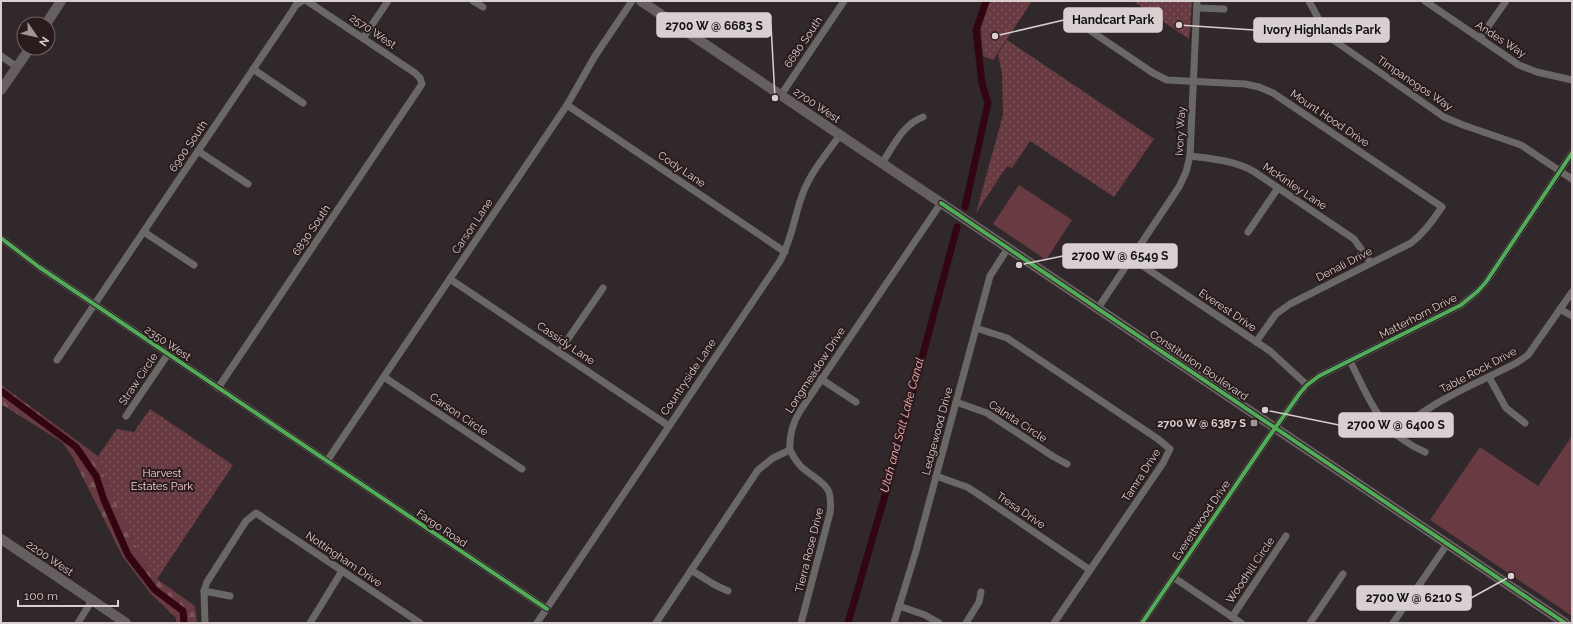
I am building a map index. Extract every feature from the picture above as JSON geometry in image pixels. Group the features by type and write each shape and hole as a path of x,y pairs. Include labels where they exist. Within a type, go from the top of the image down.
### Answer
{"main road":[{"path":"51,16 61,1"},
{"name":"2700 West","path":"641,1 941,203"},
{"path":"1,90 25,56"},
{"name":"Constitution Boulevard","path":"941,203 1565,623"},
{"name":"2200 West","path":"1,539 126,623"}],"street":[{"name":"6900 South","path":"57,360 296,5 302,1"},
{"name":"2570 West","path":"308,1 415,73 420,78 422,84"},
{"path":"363,38 388,1"},
{"path":"473,1 483,7"},
{"name":"Carson Lane","path":"327,461 567,105 595,56 632,1"},
{"name":"6680 South","path":"781,95 844,1"},
{"name":"Timpanogos Way","path":"1309,1 1324,29 1332,39 1444,117 1521,145 1572,179"},
{"name":"Andes Way","path":"1425,1 1528,69 1572,80"},
{"path":"1480,38 1506,1"},
{"path":"1197,4 1224,9"},
{"name":"Ivory Way","path":"1098,308 1179,188 1186,172 1190,156 1197,4"},
{"name":"Mount Hood Drive","path":"1082,25 1160,77 1172,81 1245,84 1260,87 1273,93 1442,206"},
{"path":"1,56 17,67"},
{"path":"253,70 303,103"},
{"name":"6830 South","path":"218,388 422,84"},
{"name":"Cody Lane","path":"567,105 785,252"},
{"path":"882,164 908,125 923,117"},
{"name":"Countryside Lane","path":"537,623 785,252 791,237 798,206 809,180 840,135"},
{"path":"198,151 248,184"},
{"name":"Matterhorn Drive","path":"1275,427 1300,393 1319,376 1461,305 1478,291 1572,153"},
{"name":"McKinley Lane","path":"1190,156 1229,161 1242,165 1354,239 1371,263"},
{"path":"1248,232 1278,188"},
{"name":"Longmeadow Drive","path":"790,450 790,436 794,421 941,203"},
{"name":"Denali Drive","path":"1256,342 1276,314 1290,304 1421,236 1442,206"},
{"path":"144,232 194,265"},
{"name":"2350 West","path":"1,238 39,267 327,461"},
{"name":"Ledgewood Drive","path":"894,623 936,476 990,276 1008,248"},
{"name":"Everest Drive","path":"1131,258 1283,361 1308,385"},
{"name":"Cassidy Lane","path":"450,279 669,426"},
{"path":"559,352 602,288"},
{"name":"Table Rock Drive","path":"1396,435 1418,415 1518,362 1528,355 1572,292"},
{"path":"1560,309 1572,316"},
{"name":"Tamra Drive","path":"976,328 1007,338 1158,439 1170,449 1163,463 1054,623"},
{"name":"Straw Circle","path":"126,416 168,354"},
{"path":"1350,361 1379,416 1386,426 1409,445 1425,452"},
{"name":"Carson Circle","path":"384,377 522,469"},
{"path":"1489,377 1506,408 1525,423"},
{"path":"821,379 856,402"},
{"name":"Calnita Circle","path":"956,402 987,413 1067,464"},
{"name":"Everettwood Drive","path":"1142,623 1275,427"},
{"path":"656,623 758,470 773,458 790,450"},
{"name":"Tierra Rose Drive","path":"790,450 800,466 825,484 829,490 832,500 830,513 801,623"},
{"name":"Fargo Road","path":"327,461 546,609"},
{"name":"Tresa Drive","path":"936,476 961,485 978,494 1090,570"},
{"name":"Nottingham Drive","path":"204,591 215,567 246,521 256,513 420,623"},
{"name":"Woodhill Circle","path":"1232,617 1286,536"},
{"path":"1393,623 1448,543"},
{"path":"692,570 715,585 728,591"},
{"path":"310,623 342,571"},
{"path":"1310,623 1344,574"},
{"path":"1173,577 1241,623"},
{"path":"205,623 204,591 230,596"},
{"path":"966,623 979,602 981,592"},
{"path":"78,623 92,600"},
{"path":"899,606 925,615 938,623"}],"green space":[{"path":"990,1 1032,1 993,60 983,56 981,27"},
{"path":"1133,1 1192,1 1189,39"},
{"path":"1007,40 1154,139 1114,197 1030,141 1012,168 1007,166 976,213 1003,115 1002,73 998,54"},
{"path":"1019,185 1072,220 1046,260 993,224"},
{"path":"1,385 98,456 104,475 134,542 157,579 195,606 197,623 176,623 176,618 150,593 123,557 72,456 62,442 1,404"},
{"name":"Harvest Estates Park","path":"150,409 233,465 157,579 134,542 104,475 98,456 117,429 134,432"},
{"path":"1572,436 1572,616 1430,520 1480,447 1538,486"}],"waterway":[{"name":"Utah and Salt Lake Canal","path":"965,207 988,103 982,84 976,30 986,1"},
{"name":"Utah and Salt Lake Canal","path":"848,623 888,485 957,227"},
{"path":"1,391 76,447 96,476 104,500 128,555 155,590 183,611 184,623"}],"cycle path":[{"path":"1142,623 1268,438 1307,385 1319,376 1461,305 1478,291 1486,282 1572,153"},
{"path":"941,203 1565,623"},
{"path":"1,238 39,267 547,609"}],"place":[{"name":"Ivory Highlands Park","path":"1179,25"},
{"name":"Handcart Park","path":"995,36"},
{"name":"2700 W @ 6683 S","path":"775,98"},
{"name":"2700 W @ 6549 S","path":"1019,265"},
{"name":"2700 W @ 6400 S","path":"1265,410"},
{"name":"2700 W @ 6387 S","path":"1254,423"},
{"name":"2700 W @ 6210 S","path":"1511,576"}]}
